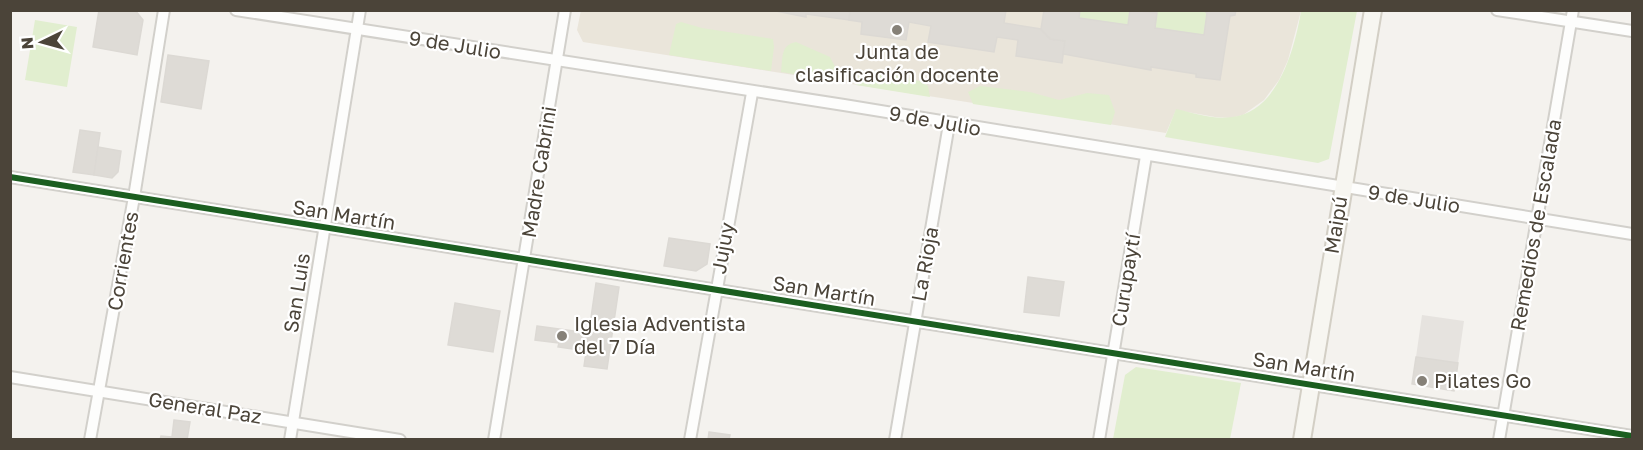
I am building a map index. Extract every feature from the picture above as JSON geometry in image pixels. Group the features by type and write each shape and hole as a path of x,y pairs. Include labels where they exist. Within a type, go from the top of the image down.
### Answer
{"street":[{"name":"Corrientes","path":"90,440 134,197 164,10"},
{"name":"9 de Julio","path":"236,10 752,93 844,105 1632,234"},
{"name":"San Luis","path":"290,440 360,10"},
{"name":"Madre Cabrini","path":"494,440 565,10"},
{"name":"Maipú","path":"1302,440 1341,187 1373,10"},
{"path":"1497,10 1572,16 1632,31"},
{"name":"Remedios de Escalada","path":"1500,440 1572,16"},
{"name":"Jujuy","path":"690,440 752,93"},
{"name":"La Rioja","path":"895,440 949,124"},
{"name":"Curupaytí","path":"1099,440 1146,156"},
{"name":"San Martín","path":"10,177 1632,436"},
{"name":"General Paz","path":"10,377 400,440"}],"shaded area":[{"path":"581,10 1301,11 1288,60 1279,80 1264,100 1243,115 1231,118 1176,110 1166,133 583,42 577,30"},
{"path":"1422,315 1464,321 1458,363 1416,357"}],"green space":[{"path":"1080,11 1130,11 1128,25 1079,18"},
{"path":"1142,11 1203,11 1207,13 1204,35 1155,28 1157,13"},
{"path":"1301,11 1357,11 1329,159 1318,163 1165,137 1176,109 1204,116 1225,118 1248,113 1261,104 1282,76 1294,42"},
{"path":"35,20 77,27 67,87 25,80"},
{"path":"681,22 702,28 773,39 771,71 669,55 676,24"},
{"path":"796,42 830,57 843,82 781,72 785,49"},
{"path":"870,70 924,82 928,86 930,97 856,85 859,75"},
{"path":"980,86 1030,92 1059,100 1087,93 1109,95 1115,112 1111,125 973,104 968,92"},
{"path":"1136,367 1241,383 1230,439 1113,439 1125,375"}],"building":[{"path":"99,10 135,10 143,20 137,55 93,47"},
{"path":"771,10 850,10 849,20 806,14 806,17"},
{"path":"850,10 1006,10 1004,23 1041,29 1050,39 1065,41 1062,63 1016,56 1018,40 997,37 994,52 928,42 931,26 909,22 906,40 861,34 862,22 849,20"},
{"path":"1044,10 1080,10 1079,18 1128,25 1130,10 1157,13 1155,28 1204,35 1207,13 1203,10 1236,10 1235,15 1230,16 1220,80 1196,77 1196,74 1151,67 1151,70 1063,54 1065,41 1050,39 1041,29"},
{"path":"168,55 209,61 201,109 161,102"},
{"path":"80,130 100,133 94,175 73,172"},
{"path":"98,147 121,151 118,172 112,178 94,175"},
{"path":"669,238 710,244 707,264 696,271 664,266"},
{"path":"1028,277 1064,282 1059,316 1024,312"},
{"path":"596,283 619,287 607,369 584,366"},
{"path":"455,303 500,311 493,352 448,345"},
{"name":"Iglesia Adventista del 7 Día","path":"537,326 588,333 586,351 558,347 559,343 535,340"},
{"path":"1416,357 1458,363 1454,391 1412,384"},
{"path":"174,420 190,422 187,440 160,440 161,436 172,437"},
{"path":"709,432 730,435 729,440 708,440"}],"cycle path":[{"path":"10,177 1632,436"}],"place":[{"name":"Junta de clasificación docente","path":"897,30"},
{"name":"Iglesia Adventista del 7 Día","path":"562,336"},
{"name":"Pilates Go","path":"1422,381"}]}
